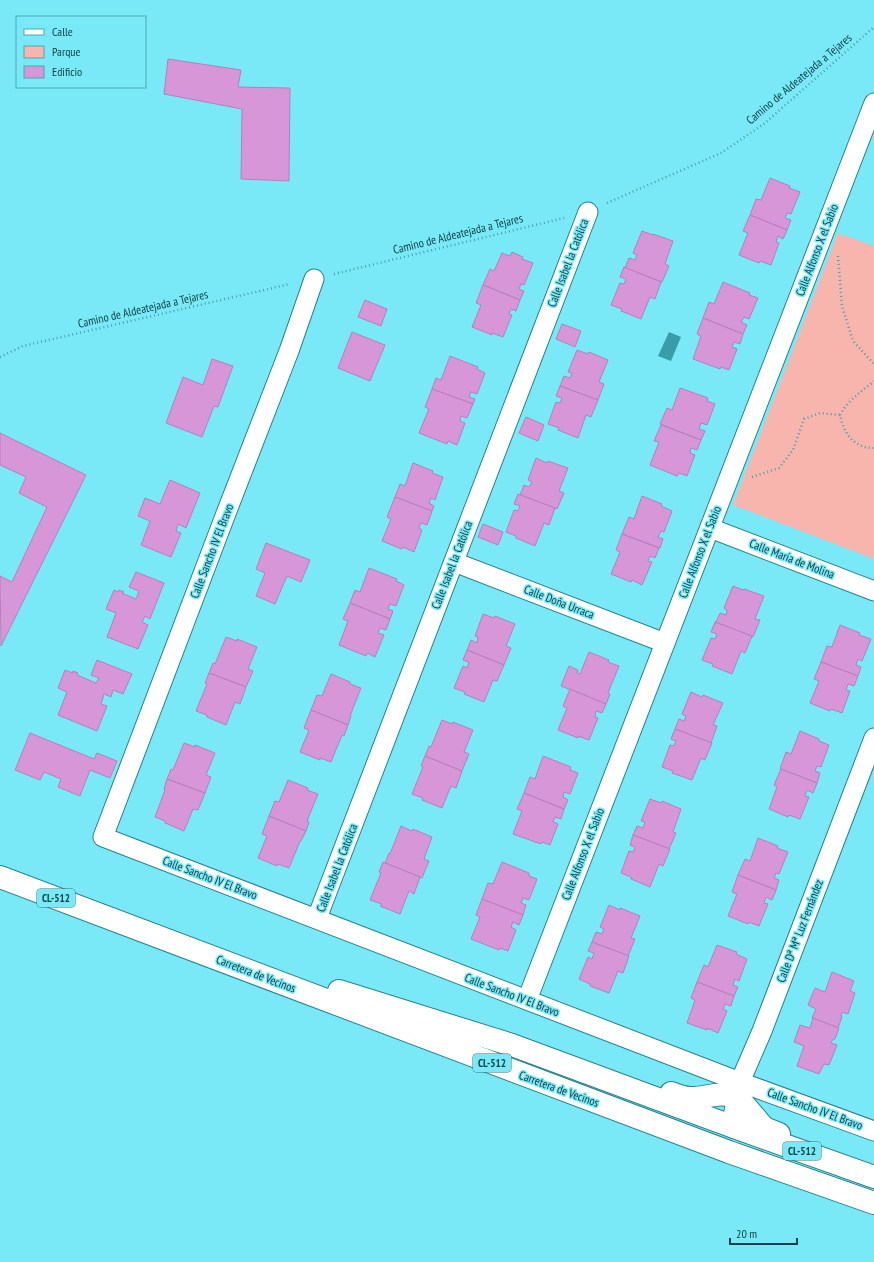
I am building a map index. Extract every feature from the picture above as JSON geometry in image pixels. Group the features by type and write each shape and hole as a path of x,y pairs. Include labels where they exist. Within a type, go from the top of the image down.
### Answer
{"main road":[{"name":"Carretera de Vecinos","path":"0,877 482,1060 729,1152 874,1203"},
{"name":"Carretera de Vecinos","path":"111,919 512,1045 730,1126 874,1176"},
{"path":"512,1045 604,1068 685,1098 697,1099 739,1089 764,1128 826,1152 874,1176"},
{"path":"482,1060 544,1071 699,1126 730,1126 744,1147 874,1199"}],"street":[{"name":"Calle Alfonso X el Sabio","path":"527,1000 874,103"},
{"name":"Calle Isabel la Católica","path":"317,918 588,212"},
{"name":"Calle Sancho IV El Bravo","path":"314,279 289,351 103,837 527,1000 739,1089 874,1131"},
{"name":"Calle María de Molina","path":"710,528 874,591"},
{"name":"Calle Doña Urraca","path":"454,562 665,643"},
{"name":"Calle Dª Mª Luz Fernández","path":"730,1126 739,1089 874,738"}],"path":[{"name":"Camino de Aldeatejada a Tejares","path":"0,357 23,346 314,279 588,212 721,152 765,122 874,27"},
{"path":"820,242 838,249 842,306 853,341 874,364"},
{"path":"874,381 853,398 844,407 840,415 842,425 850,439 865,448 874,448"},
{"path":"730,474 749,478 779,468 793,450 804,419 820,413 840,415"}],"green space":[{"path":"838,233 874,246 874,559 733,505"}],"water":[{"path":"669,332 681,337 671,361 658,356"}],"building":[{"path":"168,59 241,70 238,87 290,88 289,181 241,179 242,109 164,94"},
{"path":"770,178 790,186 789,188 800,192 791,214 787,213 785,218 791,220 787,230 750,215 756,199 761,200"},
{"path":"750,215 787,230 783,239 778,236 776,242 779,243 771,265 760,261 759,263 739,255 748,233 743,231"},
{"path":"642,231 673,241 665,264 669,266 662,282 625,268 629,258 635,260 637,255 633,253"},
{"path":"512,252 523,257 522,259 533,263 524,285 521,284 519,289 524,291 520,300 483,285 490,269 494,271 502,253 510,256"},
{"path":"624,267 661,282 655,299 650,297 641,319 621,311 622,309 611,305 620,283 624,284 626,279 620,277"},
{"path":"723,282 750,293 749,295 758,298 749,319 744,317 741,322 747,325 743,334 703,318 709,302 714,304"},
{"path":"483,285 520,300 516,311 511,309 509,314 512,315 503,337 492,333 492,335 472,327 481,305 476,303"},
{"path":"365,300 387,309 381,326 358,317"},
{"path":"703,318 743,334 740,344 734,342 732,347 737,349 729,370 721,367 720,369 693,359 701,336 697,334"},
{"path":"562,324 581,331 575,347 556,339"},
{"path":"352,332 385,345 370,381 338,368"},
{"path":"577,350 588,354 589,352 608,360 599,382 604,384 598,400 560,386 564,376 570,378 572,373 568,372"},
{"path":"450,356 478,367 477,369 485,373 477,394 471,392 469,397 475,399 473,404 432,389 436,378 441,380"},
{"path":"212,359 233,366 218,407 214,406 202,437 166,423 183,377 203,385"},
{"path":"560,386 598,400 591,417 586,415 578,438 558,430 559,428 548,424 556,402 560,403 562,398 556,396"},
{"path":"680,388 708,398 707,401 715,404 707,425 701,423 699,429 705,431 701,440 660,424 667,408 672,410"},
{"path":"432,389 473,404 467,418 461,416 460,421 465,423 457,445 448,441 447,444 419,433 429,409 425,407"},
{"path":"526,417 544,425 538,441 519,433"},
{"path":"661,425 701,440 697,450 691,448 690,453 695,455 687,476 679,473 677,476 650,465 659,442 654,441"},
{"path":"0,433 86,475 1,646 0,576 12,582 47,507 19,493 26,477 0,465"},
{"path":"536,458 547,463 548,461 568,468 559,491 564,493 557,509 520,495 524,485 529,487 532,482 528,480"},
{"path":"413,463 433,471 432,473 443,477 435,500 431,498 429,503 434,506 432,511 395,497 400,484 405,486"},
{"path":"170,480 200,493 186,528 178,524 176,531 181,533 171,557 141,545 150,521 138,516 145,498 160,504"},
{"path":"518,494 555,508 549,525 544,523 535,546 506,532 514,510 518,511 520,506 514,504"},
{"path":"642,496 662,504 661,506 672,511 664,532 661,531 658,537 663,539 660,548 622,534 629,517 634,519"},
{"path":"395,497 432,511 427,525 421,523 419,528 422,530 414,552 382,541 391,519 387,517"},
{"path":"483,524 503,532 498,545 478,537"},
{"path":"622,534 659,548 655,558 650,556 648,561 652,562 642,585 632,580 631,582 611,574 620,552 616,550"},
{"path":"266,543 310,560 301,582 287,576 275,604 256,596 265,573 256,569"},
{"path":"369,568 397,579 396,581 404,585 396,606 390,604 388,609 393,611 390,619 350,603 355,590 360,592"},
{"path":"136,572 164,583 150,619 145,616 142,622 148,625 138,649 107,637 116,613 106,609 114,590 124,592 122,594 136,599 139,591 129,587"},
{"path":"733,586 764,596 755,619 760,620 753,637 715,622 720,613 726,615 727,610 724,608"},
{"path":"350,603 390,619 386,630 380,628 378,633 384,635 375,657 367,653 366,656 339,645 348,621 343,619"},
{"path":"483,614 494,618 495,616 515,624 506,646 511,648 504,665 467,650 471,640 477,643 478,637 475,636"},
{"path":"715,622 752,636 745,653 741,651 732,674 712,666 713,664 702,660 711,638 715,639 717,634 711,632"},
{"path":"840,625 860,633 859,635 871,639 862,661 858,659 856,665 861,667 858,676 821,662 827,646 832,647"},
{"path":"226,637 237,641 237,639 257,647 248,669 253,671 246,687 209,673 213,663 215,664"},
{"path":"467,650 504,665 497,681 493,680 484,702 464,694 465,692 454,688 463,666 467,668 469,662 463,660"},
{"path":"589,652 609,660 608,662 619,666 608,693 610,694 606,704 561,686 569,666 578,670 577,673 580,674"},
{"path":"97,660 132,674 123,694 113,690 111,697 104,694 101,704 107,706 97,731 58,715 67,692 58,688 65,670 78,673 77,675 96,683 99,678 91,675"},
{"path":"821,662 858,676 854,686 848,684 846,690 850,691 842,713 831,709 830,711 810,703 819,681 814,679"},
{"path":"209,673 246,687 240,704 235,702 226,725 196,711 207,684 205,683"},
{"path":"331,674 361,688 348,725 311,710 317,695 322,696"},
{"path":"570,689 606,704 602,713 596,711 595,717 598,718 589,740 578,736 578,738 558,730 567,708 563,706"},
{"path":"691,692 723,703 713,725 717,726 711,743 675,729 679,719 684,721 686,716 682,714"},
{"path":"311,710 348,725 344,736 342,735 331,762 320,758 320,760 300,752 309,730 304,728"},
{"path":"442,720 452,724 453,722 473,730 464,752 469,754 462,771 425,756 429,746 431,747"},
{"path":"675,729 712,743 705,760 701,758 692,780 672,773 673,771 662,767 670,745 674,746 676,741 671,739"},
{"path":"800,731 829,745 821,767 817,766 815,771 820,773 817,783 780,769 786,752 791,754"},
{"path":"30,733 94,759 97,753 117,761 110,778 90,770 80,796 58,787 61,779 44,772 40,780 15,770"},
{"path":"184,743 195,747 195,745 215,753 206,775 211,777 205,793 167,779 171,769 173,770"},
{"path":"425,756 462,771 456,788 451,786 442,808 422,800 423,798 412,794 423,767 421,766"},
{"path":"543,756 571,767 570,770 578,773 570,794 564,792 563,797 568,800 564,809 524,793 530,777 535,779"},
{"path":"781,769 817,783 813,793 807,790 805,796 809,797 800,819 789,815 788,817 769,809 777,787 774,785"},
{"path":"167,779 205,793 198,810 193,809 184,831 155,817 165,790"},
{"path":"288,780 308,788 307,790 318,794 307,821 309,822 306,831 269,816 275,801 279,802"},
{"path":"524,793 564,809 561,819 555,817 553,822 558,824 550,845 542,842 541,844 513,834 522,811 517,809"},
{"path":"650,799 661,803 662,801 681,809 673,832 676,833 669,849 633,835 637,826 643,828 645,822 641,821"},
{"path":"269,816 306,831 300,841 289,868 278,864 277,866 258,858 267,836 262,834"},
{"path":"401,826 432,837 424,859 429,861 422,878 385,863"},
{"path":"633,835 670,849 663,866 659,864 650,887 621,873 629,851 633,852 635,847 630,845"},
{"path":"758,838 778,846 777,848 788,852 779,874 776,873 774,878 779,880 776,890 738,875 745,859 750,861"},
{"path":"383,862 420,877 414,894 409,891 400,914 380,906 382,904 370,900 381,873 379,872"},
{"path":"502,862 529,873 529,876 537,879 529,900 523,898 521,903 526,905 523,915 482,899 488,883 493,884"},
{"path":"738,875 776,890 772,900 766,897 764,903 768,904 759,926 749,922 748,924 728,916 737,894 732,892"},
{"path":"482,899 523,915 519,925 513,922 511,927 516,930 508,951 500,948 499,950 471,939 480,917 476,915"},
{"path":"609,905 640,916 631,938 635,939 628,956 592,942 596,932 602,934 604,929 600,927"},
{"path":"592,942 629,956 623,973 618,971 609,993 590,986 590,984 579,979 588,957 592,959 594,953 588,951"},
{"path":"717,945 737,952 736,954 747,959 739,981 735,979 733,985 738,987 734,996 697,982 704,965 708,967"},
{"path":"832,972 854,981 850,991 855,993 848,1014 842,1012 842,1017 838,1028 812,1018 816,1009 808,1005 815,988 825,992"},
{"path":"697,982 734,996 731,1006 725,1004 723,1009 727,1011 718,1033 707,1028 707,1030 687,1023 695,1000 691,998"},
{"path":"813,1018 839,1028 835,1039 833,1039 831,1043 837,1045 829,1065 824,1064 819,1074 797,1066 804,1046 794,1042 800,1025 810,1028"}]}
